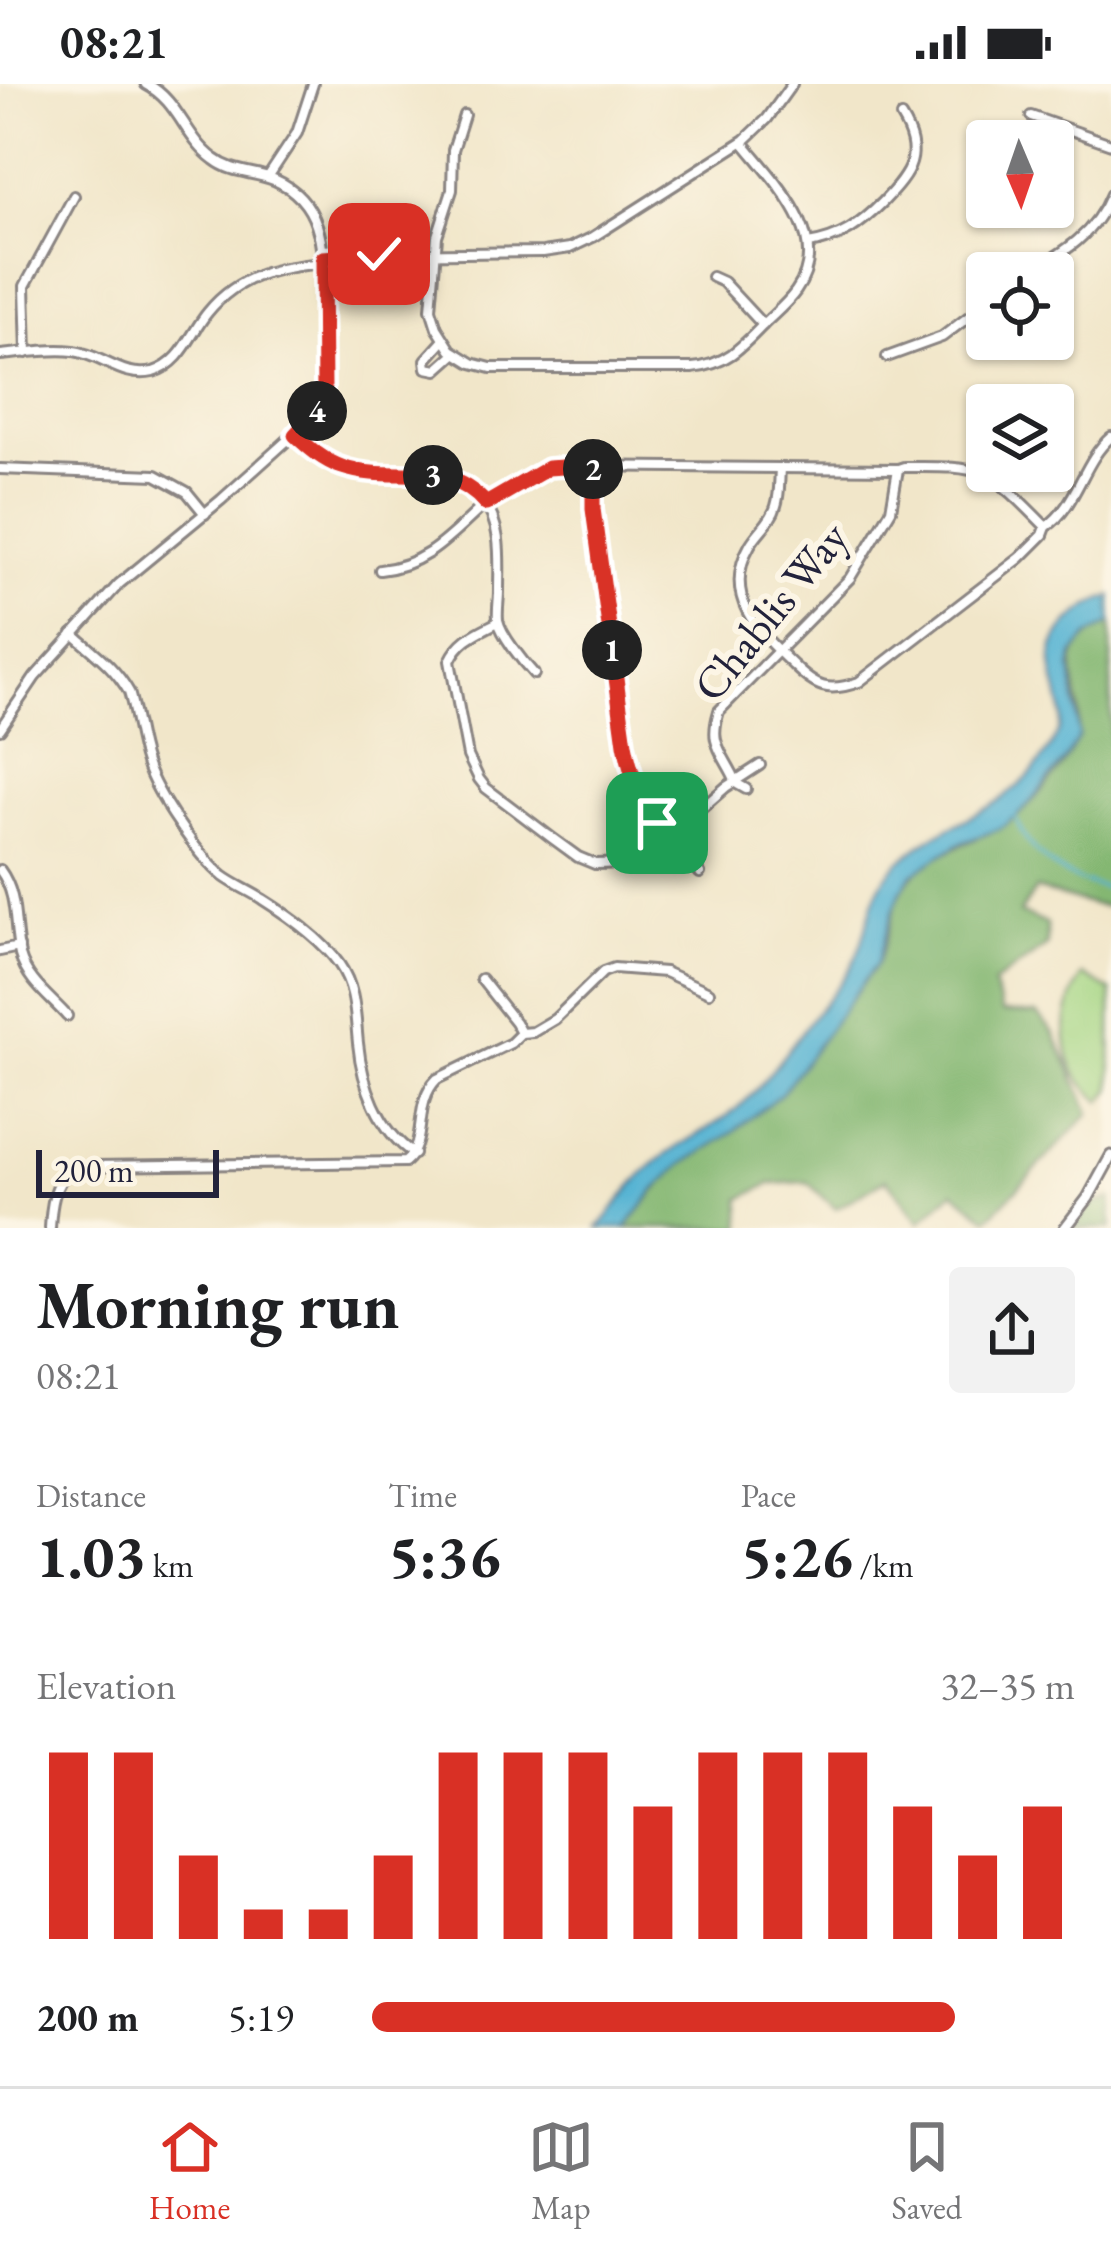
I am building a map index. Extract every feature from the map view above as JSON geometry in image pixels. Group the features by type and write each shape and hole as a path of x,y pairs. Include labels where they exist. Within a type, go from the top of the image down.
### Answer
{"street":[{"path":"0,729 35,677 119,584 295,435 318,408 324,391 323,261 320,232 310,209 297,193 268,177 231,169 208,155 171,103 146,84"},
{"path":"268,177 297,133 313,84"},
{"path":"0,355 75,351 127,372 155,371 176,359 209,310 233,287 274,268 435,253 543,252 579,244 743,142 792,84"},
{"path":"464,115 453,150 452,190 438,228 430,309 455,353 482,367 500,369 705,367 736,353 800,284 808,244 796,213 743,142"},
{"path":"1031,116 1111,144"},
{"path":"808,244 857,227 903,182 913,151 901,117"},
{"path":"1061,252 1082,239 1111,194"},
{"path":"27,353 27,280 74,196"},
{"path":"712,277 730,289 763,326"},
{"path":"886,357 942,337 966,319"},
{"path":"444,340 425,362 427,368 436,371 455,353"},
{"path":"295,435 341,466 385,474 441,475 470,488 486,504 498,534 498,622 535,674"},
{"path":"780,469 775,512 749,547 741,574 747,616 809,682 843,688 859,682 1004,572 1052,524 1111,437"},
{"path":"593,465 593,509 631,778 646,808 700,873"},
{"path":"380,570 407,566 434,552 486,504 548,468 568,466 960,466 983,472 1005,486 1046,527"},
{"path":"0,469 156,475 187,492 205,514"},
{"name":"Chablis Way","path":"735,783 717,749 714,727 719,711 850,578 891,510 898,469"},
{"path":"498,622 464,639 450,661 469,756 486,788 578,856 595,864 630,863 652,852 760,765"},
{"path":"73,634 100,654 123,681 149,772 208,862 226,879 289,918 342,968 354,994 359,1053 369,1090 390,1132 414,1154"},
{"path":"735,783 746,788"},
{"path":"0,870 13,897 19,947 31,978 67,1016"},
{"path":"0,951 19,947"},
{"path":"50,1228 52,1203 62,1179 71,1171 92,1166 408,1160 414,1154 428,1088 437,1079 555,1019 603,972 614,968 665,972 709,992"},
{"path":"481,979 521,1033"},
{"path":"1065,1228 1111,1156"}],"green space":[{"path":"1111,623 1111,907 1036,889 1020,913 1047,924 1047,946 993,984 1002,1012 1038,1014 1054,1033 1090,1113 988,1219 954,1191 920,1222 886,1179 836,1209 807,1182 770,1184 741,1199 742,1228 626,1228 672,1173 733,1130 867,977 882,951 901,891 917,871 1015,818 1049,782 1078,732 1074,657 1091,634"},
{"path":"1083,975 1111,991 1111,1090 1102,1101 1077,1074 1066,1042 1069,1008"},
{"path":"1111,1198 1111,1228 1073,1228 1092,1204"}],"water":[{"path":"1111,596 1111,623 1088,636 1073,655 1079,736 1025,809 1000,829 958,844 912,874 901,891 877,963 782,1093 682,1165 626,1228 598,1228 656,1162 735,1110 762,1082 850,968 879,888 899,862 998,801 1038,765 1061,722 1052,667 1058,638 1081,612"}],"waterway":[{"path":"1014,814 1029,843 1051,865 1111,889"}],"route":[{"path":"379,254 323,258 324,391 316,412 295,435 341,466 385,474 441,475 470,488 486,504 548,468 593,465 593,509 631,778 657,823"}]}
